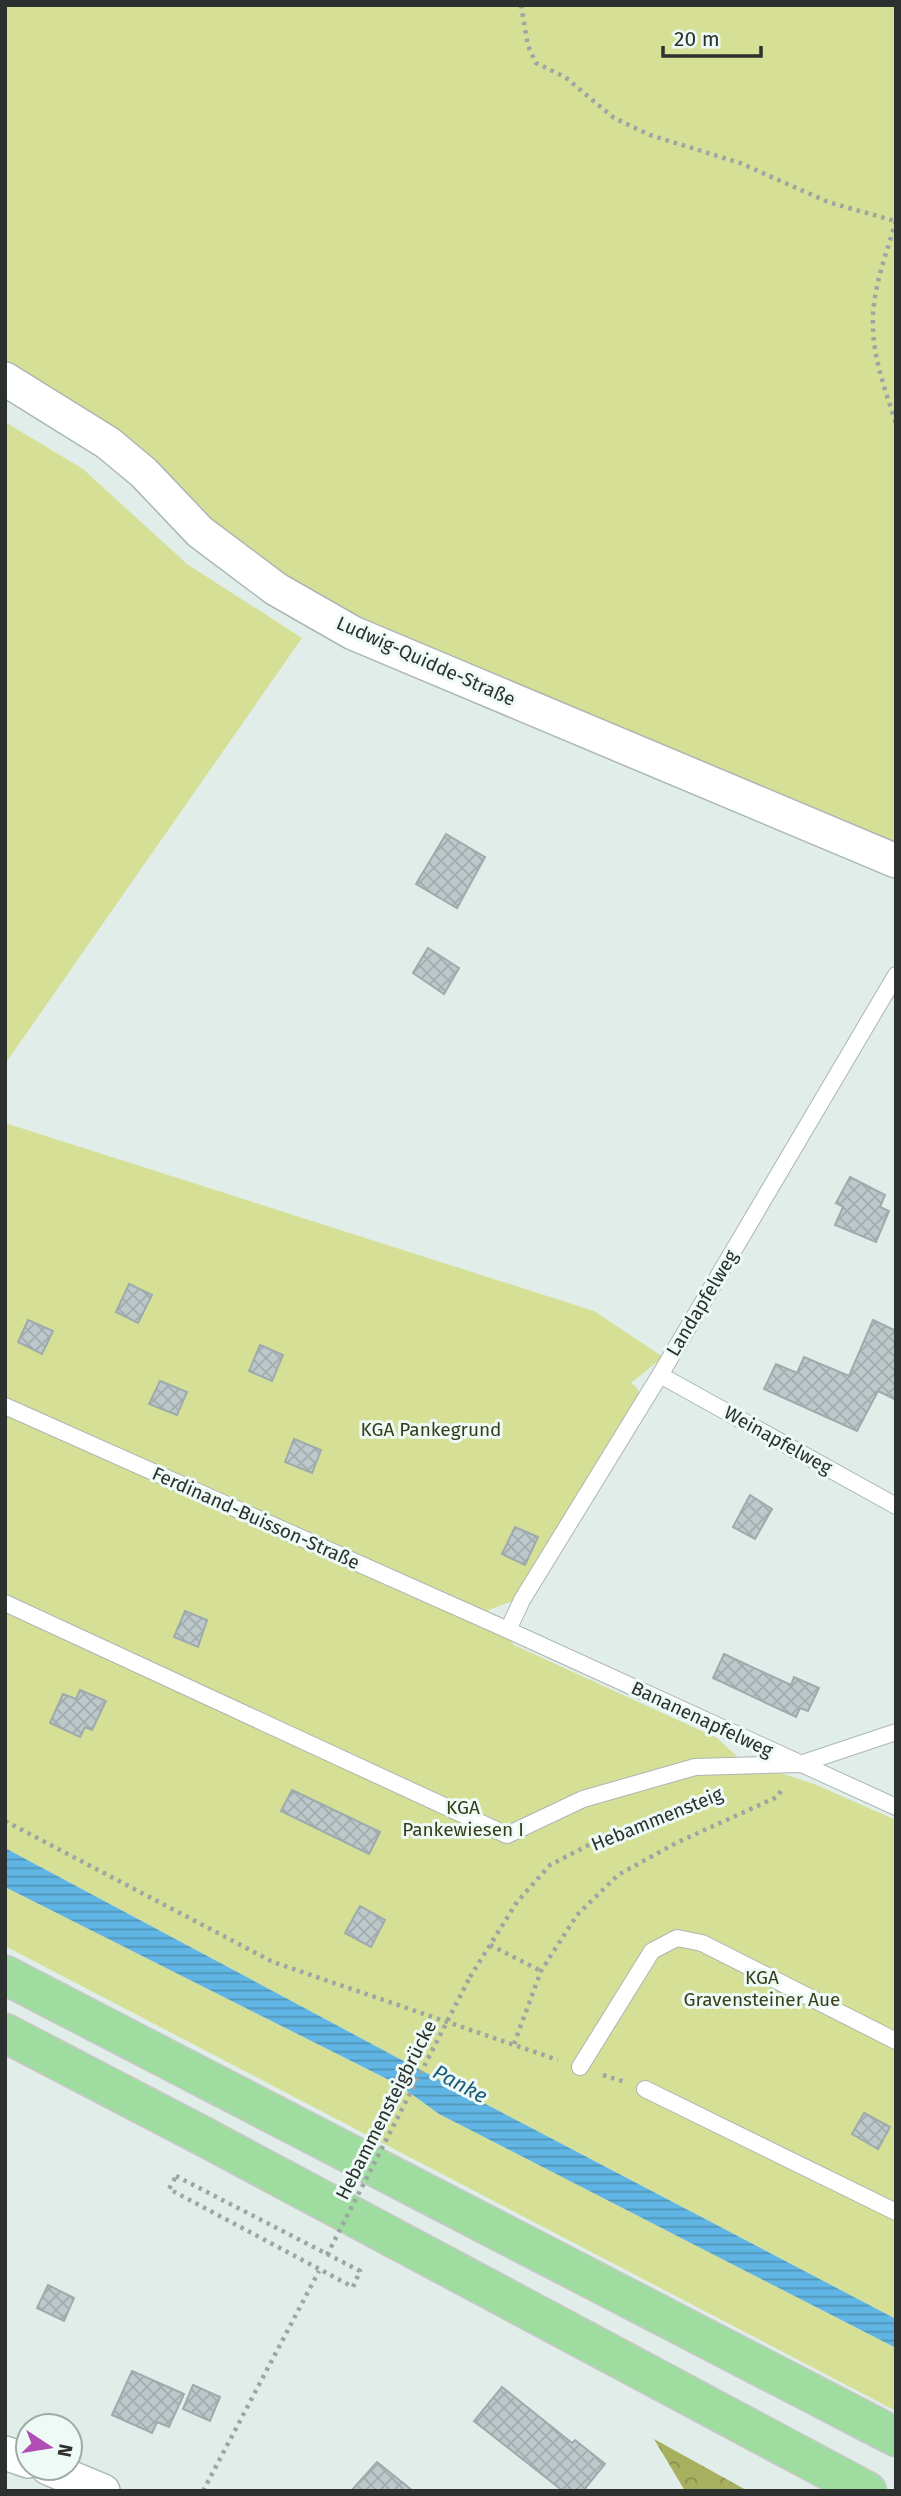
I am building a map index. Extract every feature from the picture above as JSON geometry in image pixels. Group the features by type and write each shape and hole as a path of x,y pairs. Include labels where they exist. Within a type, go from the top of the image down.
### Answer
{"highway":[{"path":"5,1975 896,2437"},
{"path":"5,2033 867,2491"}],"street":[{"name":"Ludwig-Quidde-Straße","path":"5,379 108,443 144,473 200,532 276,589 353,633 896,861"},
{"path":"81,2482 103,2491"}],"lane":[{"name":"Landapfelweg","path":"508,1630 522,1600 660,1375 896,975"},
{"name":"Weinapfelweg","path":"660,1375 896,1506"},
{"name":"Ferdinand-Buisson-Straße","path":"5,1406 508,1630"},
{"path":"5,1603 506,1835 583,1799 695,1767 800,1764 896,1732"},
{"name":"Bananenapfelweg","path":"508,1630 896,1807"},
{"path":"580,2067 652,1951 677,1938 702,1942 896,2040"},
{"path":"645,2089 896,2212"}],"path":[{"path":"521,5 528,46 536,62 565,77 614,118 650,135 740,163 828,202 896,220 876,291 873,326 878,367 896,424"},
{"path":"514,2044 541,1971 577,1915 618,1875 676,1843 777,1797 800,1764"},
{"name":"Hebammensteig","path":"470,1977 517,1902 550,1865 606,1836 725,1791"},
{"path":"5,1821 273,1962 645,2089"},
{"path":"490,1945 541,1971"},
{"name":"Hebammensteigbrücke","path":"327,2255 470,1977"},
{"path":"176,2176 327,2255 360,2271 352,2287 169,2189 172,2182 176,2176"},
{"path":"203,2491 319,2271"}],"green space":[{"path":"5,5 896,5 896,845 358,625 303,590 223,529 120,431 5,360"},
{"path":"5,422 83,469 187,564 302,638 5,1064"},
{"path":"5,1123 594,1311 663,1357 631,1383 640,1396 521,1598 488,1610 514,1645 717,1738 741,1760 814,1784 896,1820 896,2319 5,1848"},
{"path":"5,1887 399,2085 439,2114 896,2348 896,2411 5,1946"},
{"path":"654,2439 748,2491 685,2491"}],"water":[{"path":"5,1848 896,2319 896,2348 439,2114 399,2085 5,1887"}],"building":[{"path":"446,834 485,857 457,908 416,884"},
{"path":"428,948 459,968 444,994 413,973"},
{"path":"850,1177 885,1195 880,1207 889,1211 876,1242 835,1225 843,1207 836,1203"},
{"path":"129,1284 152,1295 138,1323 116,1312"},
{"path":"28,1320 53,1331 42,1354 18,1342"},
{"path":"873,1320 896,1331 896,1400 878,1391 857,1431 764,1389 776,1364 797,1373 804,1357 849,1376"},
{"path":"260,1345 283,1355 272,1381 249,1371"},
{"path":"160,1381 187,1392 177,1415 149,1404"},
{"path":"294,1439 321,1450 312,1473 285,1462"},
{"path":"750,1495 772,1509 755,1539 733,1527"},
{"path":"515,1527 538,1537 525,1565 502,1554"},
{"path":"185,1611 207,1620 198,1647 174,1637"},
{"path":"724,1654 791,1685 794,1677 819,1688 808,1711 800,1708 796,1717 713,1678"},
{"path":"80,1690 106,1701 92,1730 85,1727 80,1737 50,1723 63,1694 76,1699"},
{"path":"292,1790 380,1832 369,1854 281,1811"},
{"path":"360,1906 385,1920 371,1947 345,1933"},
{"path":"864,2113 890,2127 878,2149 852,2134"},
{"path":"48,2285 74,2298 64,2321 37,2308"},
{"path":"132,2371 184,2394 169,2427 157,2422 152,2433 112,2415"},
{"path":"193,2385 220,2397 210,2421 183,2409"},
{"path":"502,2387 572,2443 575,2440 605,2464 583,2491 563,2491 474,2421"},
{"path":"377,2462 413,2491 351,2491"}],"park label":[{"name":"KGA Pankegrund","path":"431,1429"},
{"name":"KGA Pankewiesen I","path":"463,1818"},
{"name":"KGA Gravensteiner Aue","path":"762,1988"}],"water label":[{"name":"Panke","path":"460,2084"}]}
